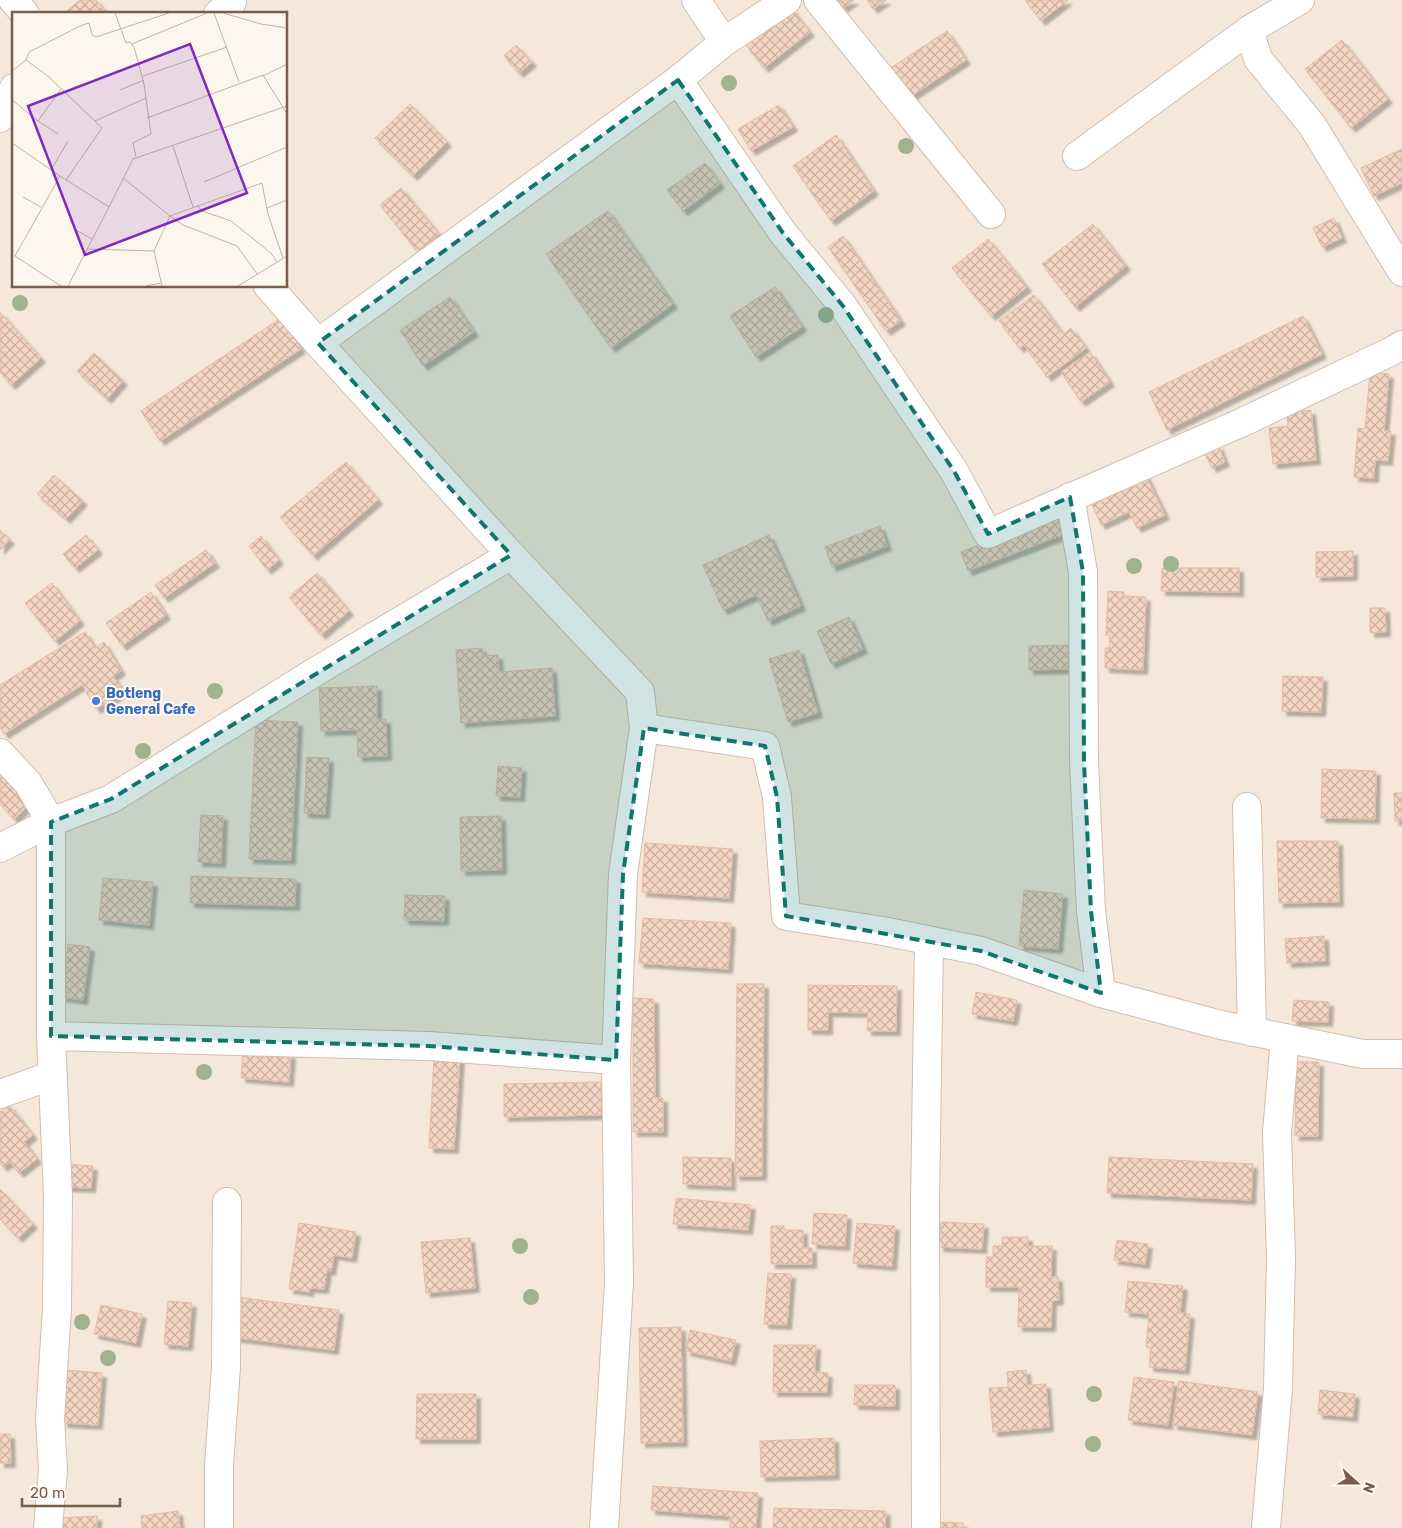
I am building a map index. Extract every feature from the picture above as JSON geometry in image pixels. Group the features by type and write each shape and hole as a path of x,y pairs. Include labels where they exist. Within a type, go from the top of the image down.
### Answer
{"street":[{"path":"13,0 23,12"},
{"path":"696,0 724,42"},
{"path":"318,343 678,80 724,42 786,0"},
{"path":"818,0 992,214"},
{"path":"1077,156 1249,30 1300,0"},
{"path":"1249,30 1258,59 1312,125 1402,272"},
{"path":"678,80 783,233 843,306 954,472 988,534 1245,421 1402,345"},
{"path":"0,118 12,92"},
{"path":"270,288 511,555 640,692 644,728 623,874 616,1060 619,1283 604,1528"},
{"path":"1070,497 1083,572 1084,762 1091,911 1101,993"},
{"path":"0,848 51,822 111,799 315,672 511,555"},
{"path":"644,728 766,746 777,797 786,916 929,940 981,951 1101,993 1252,1032 1362,1054 1402,1054"},
{"path":"0,754 28,784 51,822 51,1036 58,1196 57,1308 50,1418 53,1470 48,1528"},
{"path":"1247,807 1252,1032"},
{"path":"926,1528 925,1204 929,940"},
{"path":"51,1036 429,1046 616,1060"},
{"path":"1266,1528 1278,1388 1281,1258 1277,1133 1285,1038"},
{"path":"0,1094 53,1074"},
{"path":"219,1528 219,1465 226,1367 227,1202"}],"highlighted area":[{"path":"678,80 783,233 843,306 954,471 988,534 1070,497 1083,572 1084,762 1091,911 1101,993 981,951 786,916 777,797 765,746 644,728 623,874 616,1060 429,1046 51,1036 51,822 111,799 511,555 318,343"}],"shaded area":[{"path":"0,0 1402,0 1402,1528 0,1528"}],"building":[{"path":"80,0 96,0 105,12 65,12"},
{"path":"837,0 854,0 843,8"},
{"path":"867,0 886,0 873,9"},
{"path":"1025,0 1068,0 1041,21"},
{"path":"791,8 810,32 764,68 745,44"},
{"path":"947,31 966,60 908,98 889,69"},
{"path":"1342,40 1388,99 1351,128 1305,69"},
{"path":"516,45 532,62 519,73 504,56"},
{"path":"410,104 447,142 413,176 375,138"},
{"path":"779,105 793,127 751,151 738,129"},
{"path":"836,135 874,191 831,221 793,166"},
{"path":"1402,149 1402,183 1374,196 1361,168"},
{"path":"705,163 720,184 683,211 667,190"},
{"path":"401,188 439,234 418,252 380,205"},
{"path":"608,211 673,304 611,348 546,254"},
{"path":"1334,218 1342,238 1322,247 1313,228"},
{"path":"1093,224 1126,266 1075,307 1042,264"},
{"path":"843,236 901,321 886,331 828,247"},
{"path":"988,239 1027,287 991,316 952,268"},
{"path":"775,287 802,327 756,357 730,316"},
{"path":"1034,295 1063,334 1071,328 1086,348 1047,377 1024,345 1019,348 999,321"},
{"path":"450,297 474,332 423,366 400,330"},
{"path":"0,312 41,358 11,385 0,372"},
{"path":"1303,316 1322,354 1167,430 1149,392"},
{"path":"281,318 301,349 160,441 141,411"},
{"path":"1090,352 1110,382 1081,402 1061,372"},
{"path":"94,353 123,381 107,399 77,371"},
{"path":"1370,373 1389,374 1384,431 1391,431 1388,461 1375,460 1374,478 1354,477 1358,428 1365,429"},
{"path":"1311,410 1316,460 1273,464 1269,428 1288,426 1287,413"},
{"path":"1218,445 1225,462 1212,468 1204,452"},
{"path":"346,462 378,500 313,556 280,517"},
{"path":"1144,472 1165,515 1137,528 1129,512 1101,525 1089,498"},
{"path":"54,475 83,501 66,519 37,494"},
{"path":"1057,515 1065,534 968,571 961,552"},
{"path":"880,526 887,546 832,567 825,547"},
{"path":"0,530 10,540 0,550"},
{"path":"86,535 98,550 75,568 63,554"},
{"path":"769,535 801,606 768,621 756,595 723,610 703,565"},
{"path":"261,536 279,560 267,570 249,546"},
{"path":"206,550 215,563 164,598 155,585"},
{"path":"1353,551 1353,576 1316,577 1316,552"},
{"path":"1162,568 1239,568 1239,592 1161,591"},
{"path":"317,573 349,611 321,635 289,597"},
{"path":"52,583 80,621 55,641 25,603"},
{"path":"1108,591 1124,592 1124,596 1146,597 1143,670 1105,668 1105,648 1109,648 1110,636 1106,635"},
{"path":"151,592 166,615 122,646 106,623"},
{"path":"1370,608 1385,608 1386,632 1370,633"},
{"path":"849,617 863,649 831,664 817,631"},
{"path":"85,632 95,648 104,642 121,671 113,676 123,692 96,709 82,685 4,734 0,727 0,685"},
{"path":"1068,645 1069,669 1029,670 1029,646"},
{"path":"482,648 483,656 498,655 499,672 552,668 555,716 461,723 456,650"},
{"path":"799,650 818,713 788,722 769,659"},
{"path":"1283,676 1323,677 1321,712 1282,711"},
{"path":"377,686 377,720 386,719 387,756 358,757 357,730 321,731 319,688"},
{"path":"256,720 298,722 291,860 249,859"},
{"path":"307,757 329,758 325,814 304,813"},
{"path":"0,763 34,800 14,819 0,804"},
{"path":"498,766 522,768 520,797 496,796"},
{"path":"1322,769 1376,771 1375,819 1321,818"},
{"path":"1394,793 1402,793 1402,820 1395,821"},
{"path":"201,815 223,816 221,863 198,862"},
{"path":"501,816 502,870 461,871 460,817"},
{"path":"1277,841 1338,841 1339,902 1279,903"},
{"path":"645,843 733,849 729,898 642,892"},
{"path":"191,876 296,879 295,906 190,903"},
{"path":"103,878 153,882 149,925 99,920"},
{"path":"1024,890 1063,894 1058,949 1019,946"},
{"path":"405,895 445,896 444,921 404,920"},
{"path":"643,918 731,923 728,969 639,963"},
{"path":"1324,936 1325,961 1287,963 1285,939"},
{"path":"68,944 90,947 83,1000 61,997"},
{"path":"737,984 764,984 762,1176 735,1176"},
{"path":"808,985 897,986 896,1031 867,1031 868,1013 828,1012 828,1030 808,1030"},
{"path":"976,992 1017,1000 1013,1021 972,1014"},
{"path":"633,998 654,999 655,1098 663,1098 663,1132 633,1132"},
{"path":"1294,1000 1329,1002 1328,1022 1292,1021"},
{"path":"243,1051 291,1054 289,1082 241,1078"},
{"path":"434,1056 460,1057 454,1149 429,1148"},
{"path":"1296,1062 1319,1062 1318,1136 1295,1136"},
{"path":"601,1082 601,1115 504,1117 504,1084"},
{"path":"9,1105 33,1135 24,1142 37,1159 19,1173 10,1162 3,1167 0,1163 0,1112"},
{"path":"683,1157 731,1158 731,1186 683,1184"},
{"path":"1109,1157 1253,1164 1251,1200 1107,1193"},
{"path":"66,1164 93,1166 91,1188 65,1187"},
{"path":"0,1189 33,1224 18,1238 0,1219"},
{"path":"676,1198 751,1205 748,1230 673,1224"},
{"path":"814,1213 847,1215 845,1246 812,1244"},
{"path":"941,1222 984,1224 982,1249 939,1247"},
{"path":"299,1223 356,1232 352,1258 334,1255 331,1271 327,1270 324,1289 310,1288 309,1292 289,1289"},
{"path":"857,1223 895,1226 892,1266 853,1263"},
{"path":"771,1226 784,1226 784,1230 803,1230 803,1248 812,1248 812,1264 771,1264"},
{"path":"1002,1237 1028,1237 1028,1246 1052,1246 1051,1277 1058,1277 1059,1300 1052,1301 1051,1327 1018,1327 1019,1287 986,1287 986,1257 993,1257 993,1246 1002,1246"},
{"path":"470,1238 475,1288 426,1293 421,1242"},
{"path":"1117,1240 1148,1244 1145,1264 1114,1260"},
{"path":"768,1273 791,1274 787,1325 764,1324"},
{"path":"1128,1281 1183,1286 1180,1313 1190,1314 1185,1370 1149,1367 1151,1348 1146,1347 1149,1314 1125,1312"},
{"path":"236,1297 339,1310 334,1350 231,1337"},
{"path":"168,1301 192,1303 188,1346 164,1344"},
{"path":"101,1305 142,1314 136,1343 94,1334"},
{"path":"681,1327 683,1442 641,1443 639,1328"},
{"path":"690,1330 736,1340 731,1361 686,1351"},
{"path":"774,1345 816,1345 815,1372 828,1373 827,1392 773,1392"},
{"path":"67,1370 102,1373 98,1425 63,1423"},
{"path":"1026,1370 1027,1385 1046,1384 1049,1427 993,1432 989,1388 1008,1387 1007,1372"},
{"path":"1134,1377 1174,1382 1168,1425 1128,1420"},
{"path":"1179,1381 1258,1392 1252,1435 1173,1425"},
{"path":"855,1385 895,1385 895,1406 854,1405"},
{"path":"1320,1390 1355,1394 1353,1417 1318,1414"},
{"path":"417,1394 476,1394 476,1439 416,1439"},
{"path":"0,1434 10,1434 11,1463 0,1463"},
{"path":"834,1438 835,1475 761,1477 760,1441"},
{"path":"653,1486 758,1493 756,1528 730,1528 730,1516 651,1510"},
{"path":"774,1508 886,1511 885,1528 773,1528"},
{"path":"178,1511 180,1528 142,1528 141,1516"},
{"path":"97,1516 97,1528 56,1528 55,1518"},
{"path":"938,1522 963,1523 963,1528 938,1528"}],"place":[{"name":"Botleng General Cafe","path":"96,701"}]}
